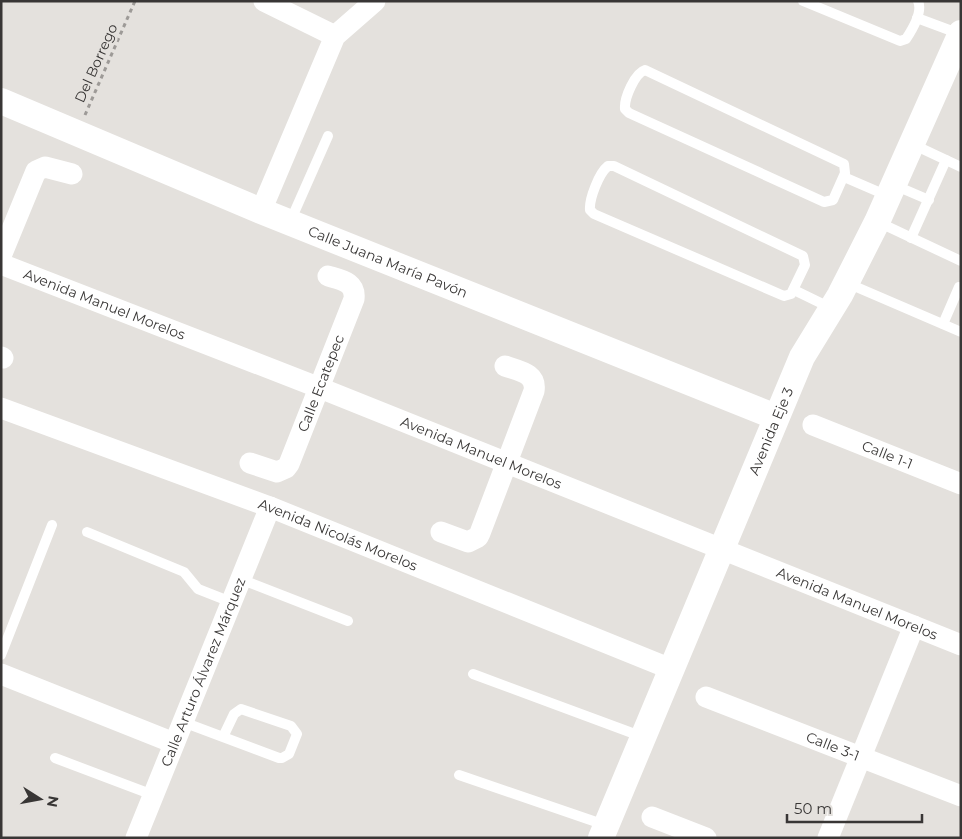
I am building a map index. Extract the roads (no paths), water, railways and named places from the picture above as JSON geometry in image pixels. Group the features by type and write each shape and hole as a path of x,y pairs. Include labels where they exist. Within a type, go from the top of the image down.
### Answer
{"street":[{"path":"264,1 335,36"},
{"path":"261,211 335,36 375,1"},
{"name":"Avenida Eje 3","path":"603,832 802,357 847,283 877,222 960,34"},
{"name":"Calle Juana María Pavón","path":"1,101 290,223 776,418"},
{"path":"1,256 36,171 45,167 72,174"},
{"name":"Avenida Manuel Morelos","path":"1,264 320,388 961,645"},
{"name":"Calle Ecatepec","path":"250,463 277,472 286,468 320,388 354,294 350,284 328,276"},
{"path":"441,532 468,542 478,538 535,386 531,376 506,366"},
{"name":"Avenida Nicolás Morelos","path":"1,408 270,508 671,669"},
{"name":"Calle 1-1","path":"813,425 961,484"},
{"name":"Calle Arturo Álvarez Márquez","path":"136,838 270,508"},
{"path":"828,838 914,626"},
{"path":"1,674 174,743"},
{"name":"Calle 3-1","path":"706,697 961,796"},
{"path":"652,817 706,838"}],"lane":[{"path":"803,1 900,41 906,39 917,18 920,10 918,1"},
{"path":"917,18 960,34"},
{"path":"642,70 648,71 841,162 846,170 844,177 833,200 824,202 629,113 625,109 625,102 638,75 642,70"},
{"path":"290,223 328,136"},
{"path":"912,144 961,167"},
{"path":"911,238 946,160"},
{"path":"608,166 614,166 800,254 805,258 805,265 794,290 790,296 784,296 594,214 590,210 590,203 603,171 608,166"},
{"path":"844,177 929,200"},
{"path":"877,222 961,261"},
{"path":"847,283 961,332"},
{"path":"943,324 959,287"},
{"path":"794,290 832,308"},
{"path":"1,655 52,525"},
{"path":"87,532 184,572 198,589 231,602"},
{"path":"240,579 348,621"},
{"path":"473,674 644,737"},
{"path":"183,722 224,737 282,758 289,754 297,734 291,726 241,709 234,714 224,737"},
{"path":"55,758 153,795"},
{"path":"459,775 603,832"}]}
